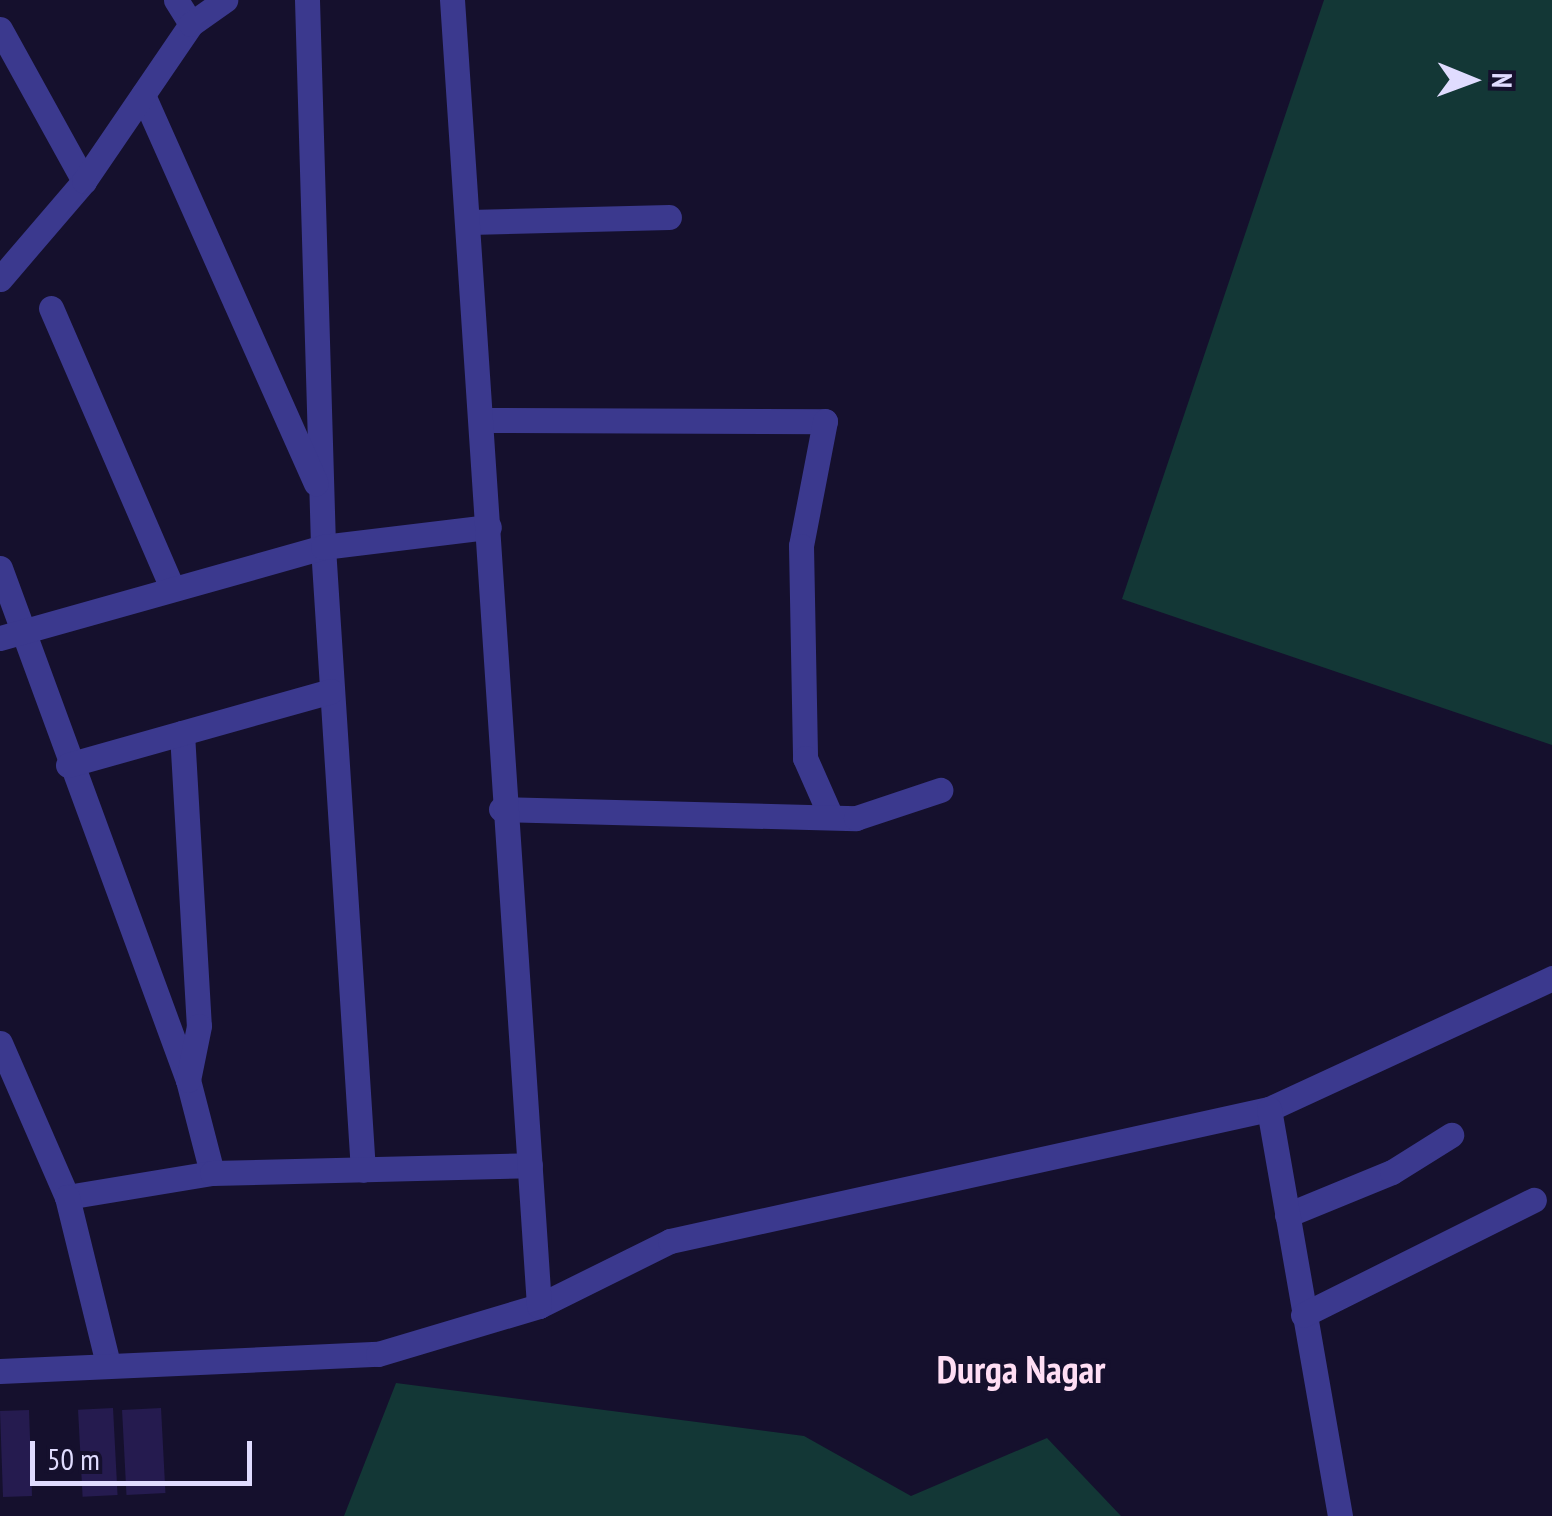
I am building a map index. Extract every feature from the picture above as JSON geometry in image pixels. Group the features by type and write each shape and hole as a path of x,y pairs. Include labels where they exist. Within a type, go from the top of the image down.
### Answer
{"street":[{"path":"176,0 191,24"},
{"path":"0,279 84,181 191,24 224,0"},
{"path":"307,0 323,546 363,1170"},
{"path":"452,0 484,420 501,809 540,1306"},
{"path":"0,29 84,181"},
{"path":"142,95 321,496"},
{"path":"469,222 669,217"},
{"path":"50,308 172,588"},
{"path":"484,420 826,420 801,546 805,758 831,817"},
{"path":"12,633 323,546 489,527"},
{"path":"0,568 12,633 68,765 188,1080 212,1173"},
{"path":"68,765 331,691"},
{"path":"182,733 198,989 188,1080"},
{"path":"501,809 856,818 940,790"},
{"path":"0,1371 378,1354 540,1306 670,1241 1269,1109 1552,978"},
{"path":"0,1043 67,1197 108,1364"},
{"path":"1269,1109 1340,1516"},
{"path":"1286,1215 1392,1172 1451,1134"},
{"path":"67,1197 212,1173 530,1165"},
{"path":"1303,1315 1534,1200"}],"green space":[{"path":"1324,0 1552,0 1552,745 1122,599"},
{"path":"396,1383 804,1436 911,1496 1047,1438 1121,1516 344,1516"}],"building":[{"path":"113,1408 118,1495 83,1497 78,1410"},
{"path":"161,1408 165,1493 127,1495 122,1410"},
{"path":"29,1410 32,1496 3,1497 0,1411"}],"district":[{"name":"Durga Nagar","path":"1021,1369"}]}
